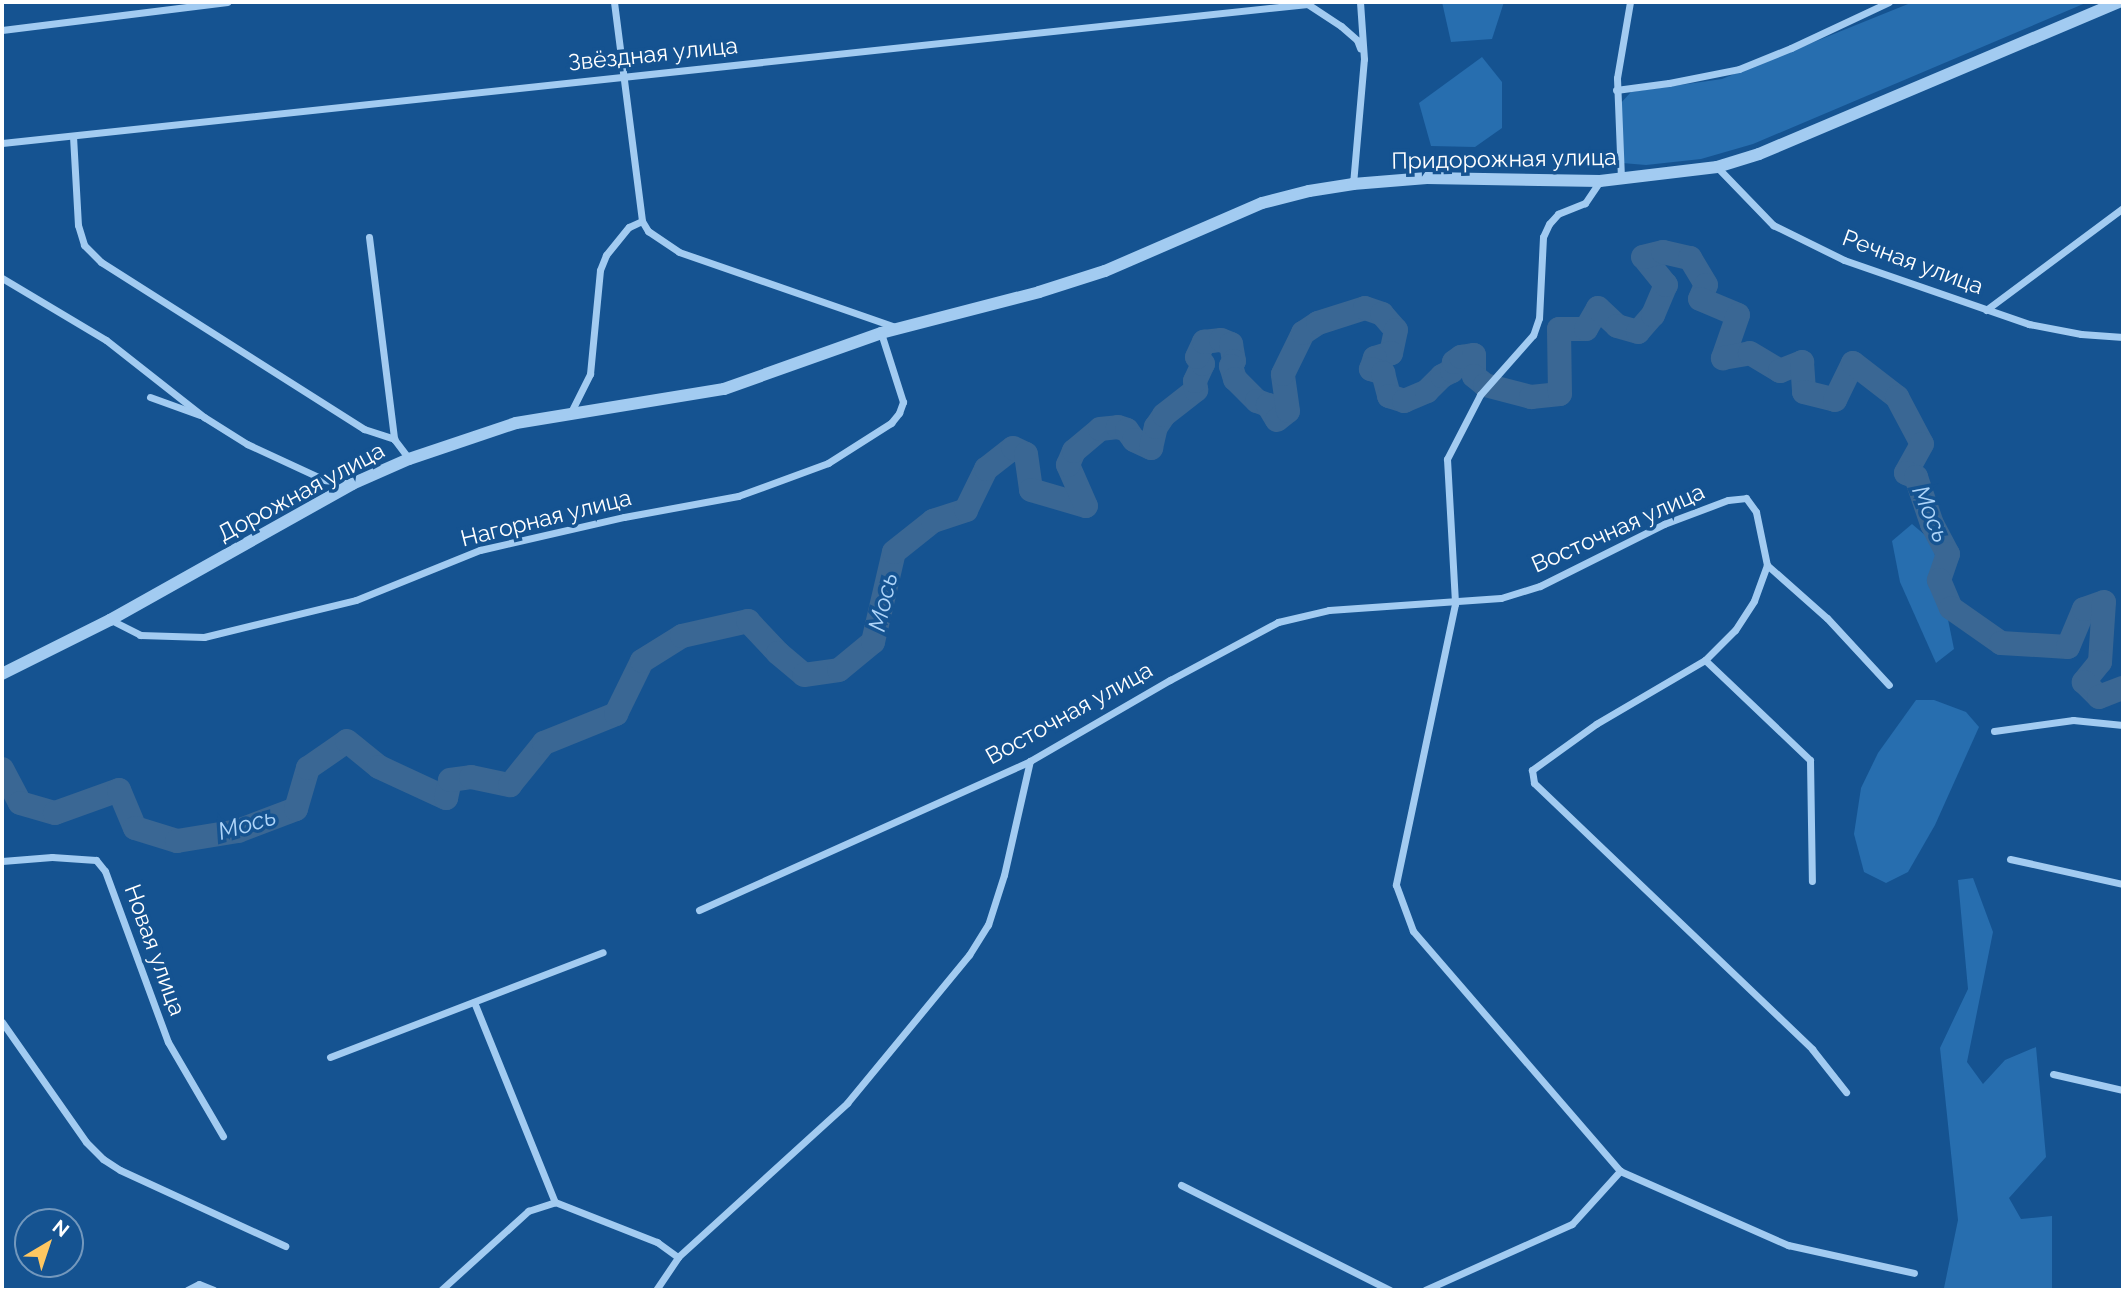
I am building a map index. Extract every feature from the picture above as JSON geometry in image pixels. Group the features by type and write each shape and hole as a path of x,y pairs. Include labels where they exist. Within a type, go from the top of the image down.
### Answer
{"street":[{"path":"139,2 140,11"},
{"path":"2,30 227,2"},
{"path":"614,2 642,221 656,239 679,253 900,328"},
{"path":"1353,184 1364,59 1360,2"},
{"path":"1621,178 1616,90 1630,2"},
{"path":"1616,90 1739,69 1889,2"},
{"name":"Придорожная улица","path":"881,333 1039,292 1105,271 1262,203 1353,184 1427,178 1600,181 1717,167 1792,140 2119,2"},
{"path":"1306,3 1357,40 1364,59"},
{"name":"Звёздная улица","path":"2,143 1306,3"},
{"path":"74,136 78,225 84,245 92,254 364,429 394,439"},
{"name":"Речная улица","path":"1717,167 1773,225 1844,260 2042,327 2123,337"},
{"path":"1600,181 1585,203 1558,214 1549,224 1544,237 1539,318 1533,335 1480,395 1447,459 1455,604 1396,885 1413,931 1620,1171 1788,1245 1914,1273"},
{"path":"1986,310 2123,208"},
{"path":"569,416 590,374 600,270 606,255 629,227 642,221"},
{"path":"369,237 394,439 409,459"},
{"path":"2,278 106,340 204,416 247,444 325,480 352,484"},
{"name":"Дорожная улица","path":"2,674 110,620 352,484 409,459 516,423 724,388 881,333"},
{"name":"Нагорная улица","path":"110,620 141,635 204,637 356,600 480,550 751,492 828,463 891,424 900,413 903,402 881,333"},
{"path":"150,397 204,416"},
{"name":"Восточная улица","path":"699,910 1030,761 1170,680 1278,622 1329,610 1455,604 1501,598 1540,586 1664,524 1728,500 1746,498 1756,512 1767,565"},
{"path":"1846,1092 1812,1049 1534,783 1532,771 1595,724 1705,660 1741,620 1754,601 1767,565 1827,618 1889,685"},
{"path":"1705,660 1810,760 1812,881"},
{"path":"1994,731 2073,720 2123,726"},
{"path":"656,1290 678,1257 847,1103 969,955 988,925 1004,875 1030,761"},
{"name":"Новая улица","path":"2,861 52,857 96,860 110,883 167,1042 223,1136"},
{"path":"2010,859 2123,884"},
{"path":"330,1057 603,952"},
{"path":"474,1002 555,1202"},
{"path":"2,1022 86,1142 103,1159 120,1170 285,1246"},
{"path":"2053,1074 2123,1090"},
{"path":"1426,1290 1572,1224 1620,1171"},
{"path":"1181,1185 1390,1290"},
{"path":"441,1290 528,1211 555,1202 657,1242 678,1257"},
{"path":"187,1290 199,1284 214,1290"}],"shaded area":[{"path":"1442,2 1504,2 1492,39 1451,42"},
{"path":"1913,2 2088,2 1753,144 1701,159 1646,165 1622,163 1620,104 1631,92 1722,79"},
{"path":"1482,57 1502,82 1502,128 1475,147 1431,146 1419,103"},
{"path":"1912,524 1932,541 1954,649 1936,663 1900,582 1892,541"},
{"path":"1916,700 1934,700 1966,712 1979,727 1935,825 1908,872 1886,883 1864,872 1854,834 1861,788 1878,753"},
{"path":"1973,878 1993,932 1967,1062 1983,1084 2005,1060 2036,1047 2046,1157 2009,1198 2021,1219 2052,1216 2052,1290 1944,1288 1958,1220 1940,1048 1968,989 1958,880"}],"waterway":[{"name":"Мось","path":"2,769 20,803 55,813 119,790 135,828 177,841 238,831 296,809 308,768 347,741 379,767 446,798 450,780 471,777 510,785 544,743 616,714 642,661 682,636 748,621 778,653 804,675 839,670 873,642 894,552 933,521 966,510 986,469 1013,448 1026,454 1031,490 1086,506 1068,465 1074,451 1100,429 1118,427 1127,430 1134,440 1151,448 1156,427 1164,415 1196,390 1195,381 1203,364 1197,357 1204,342 1221,340 1231,344 1234,361 1231,366 1235,379 1257,401 1268,405 1277,420 1288,411 1283,374 1303,333 1318,323 1365,308 1382,314 1396,330 1391,353 1375,358 1371,369 1383,373 1389,396 1404,401 1427,391 1442,376 1452,371 1454,362 1461,357 1474,355 1474,376 1485,385 1531,397 1560,394 1559,329 1586,329 1598,308 1617,326 1638,332 1653,315 1666,285 1643,257 1663,252 1690,258 1706,285 1700,299 1738,315 1723,358 1750,353 1780,371 1802,362 1804,392 1835,400 1853,363 1897,397 1922,444 1906,473 1916,477 1932,524 1948,554 1939,580 1951,608 2001,643 2068,647 2084,609 2104,602 2100,662 2084,682 2099,697 2123,688"}]}
